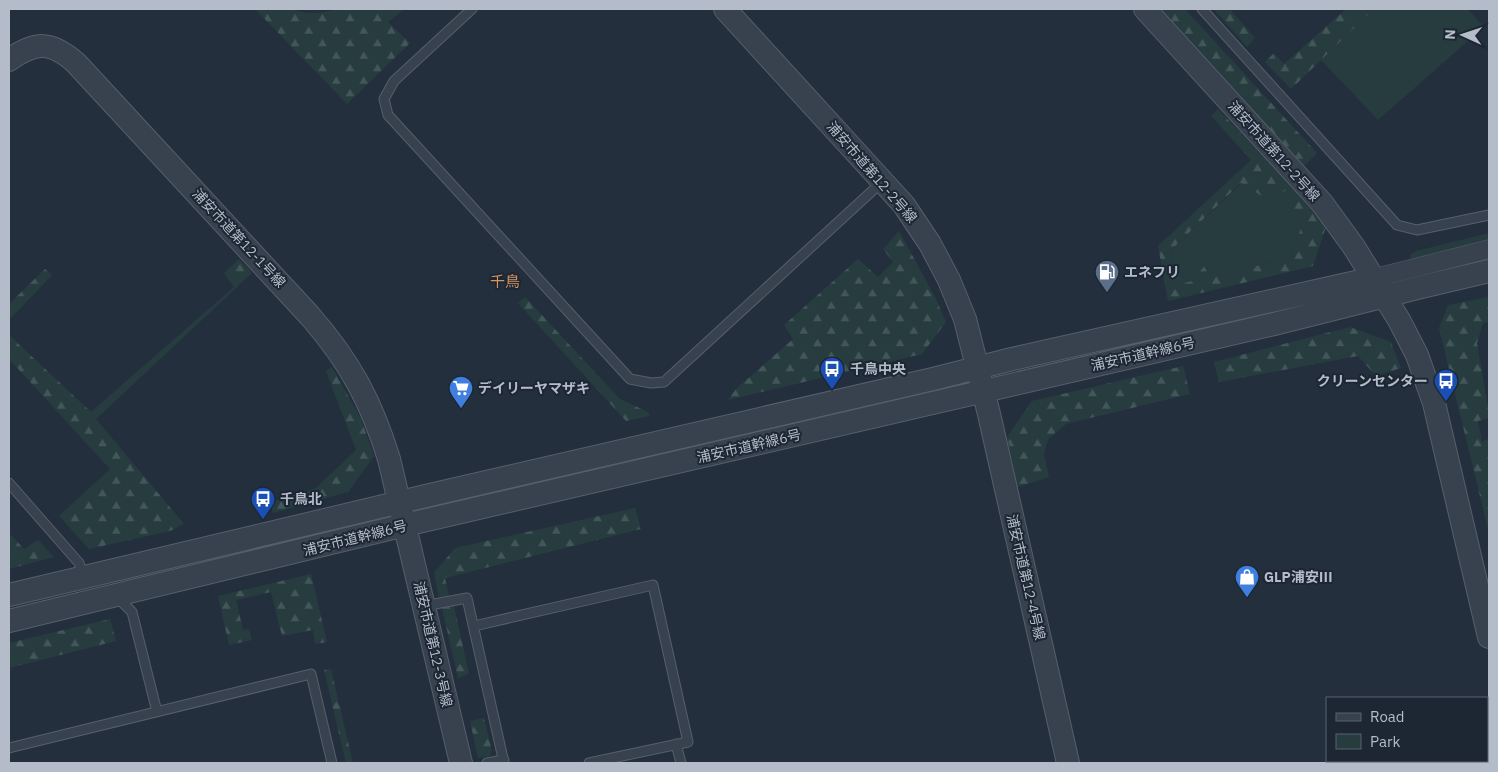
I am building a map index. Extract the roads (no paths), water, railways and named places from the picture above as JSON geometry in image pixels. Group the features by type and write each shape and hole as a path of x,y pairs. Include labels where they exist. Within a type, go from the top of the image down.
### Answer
{"street":[{"name":"浦安市道第12-2号線","path":"725,9 883,180 917,223 940,261 965,319 982,391"},
{"name":"浦安市道第12-2号線","path":"1145,9 1322,203 1346,235 1399,320 1413,347 1434,403 1489,637"},
{"name":"浦安市道第12-1号線","path":"9,60 27,48 38,46 58,49 76,63 310,316 341,354 370,405 389,459 405,526"},
{"name":"浦安市道幹線6号","path":"9,620 1264,326 1489,249"},
{"name":"浦安市道幹線6号","path":"9,595 399,502 977,368 1379,287 1489,271"},
{"name":"浦安市道第12-4号線","path":"982,391 989,414 1068,763"},
{"name":"浦安市道第12-3号線","path":"405,526 460,763"},
{"path":"81,578 101,586 115,595"}],"lane":[{"path":"472,9 394,81 384,99 388,115 630,378 651,383 664,382 883,180"},
{"path":"1202,9 1397,224 1418,230 1489,215"},
{"path":"9,483 79,563 81,578"},
{"path":"474,626 653,585 688,742 590,763"},
{"path":"115,595 132,612 157,712"},
{"path":"424,606 467,598 504,762 488,763"},
{"path":"9,748 311,674 332,763"},
{"path":"676,744 681,763"}],"place":[{"name":"エネフリ","path":"1107,293"},
{"name":"千鳥中央","path":"832,390"},
{"name":"クリーンセンター","path":"1446,402"},
{"name":"デイリーヤマザキ","path":"461,409"},
{"name":"千鳥北","path":"263,520"},
{"name":"GLP浦安Ⅲ","path":"1247,598"}],"district":[{"name":"千鳥","path":"505,282"}]}
